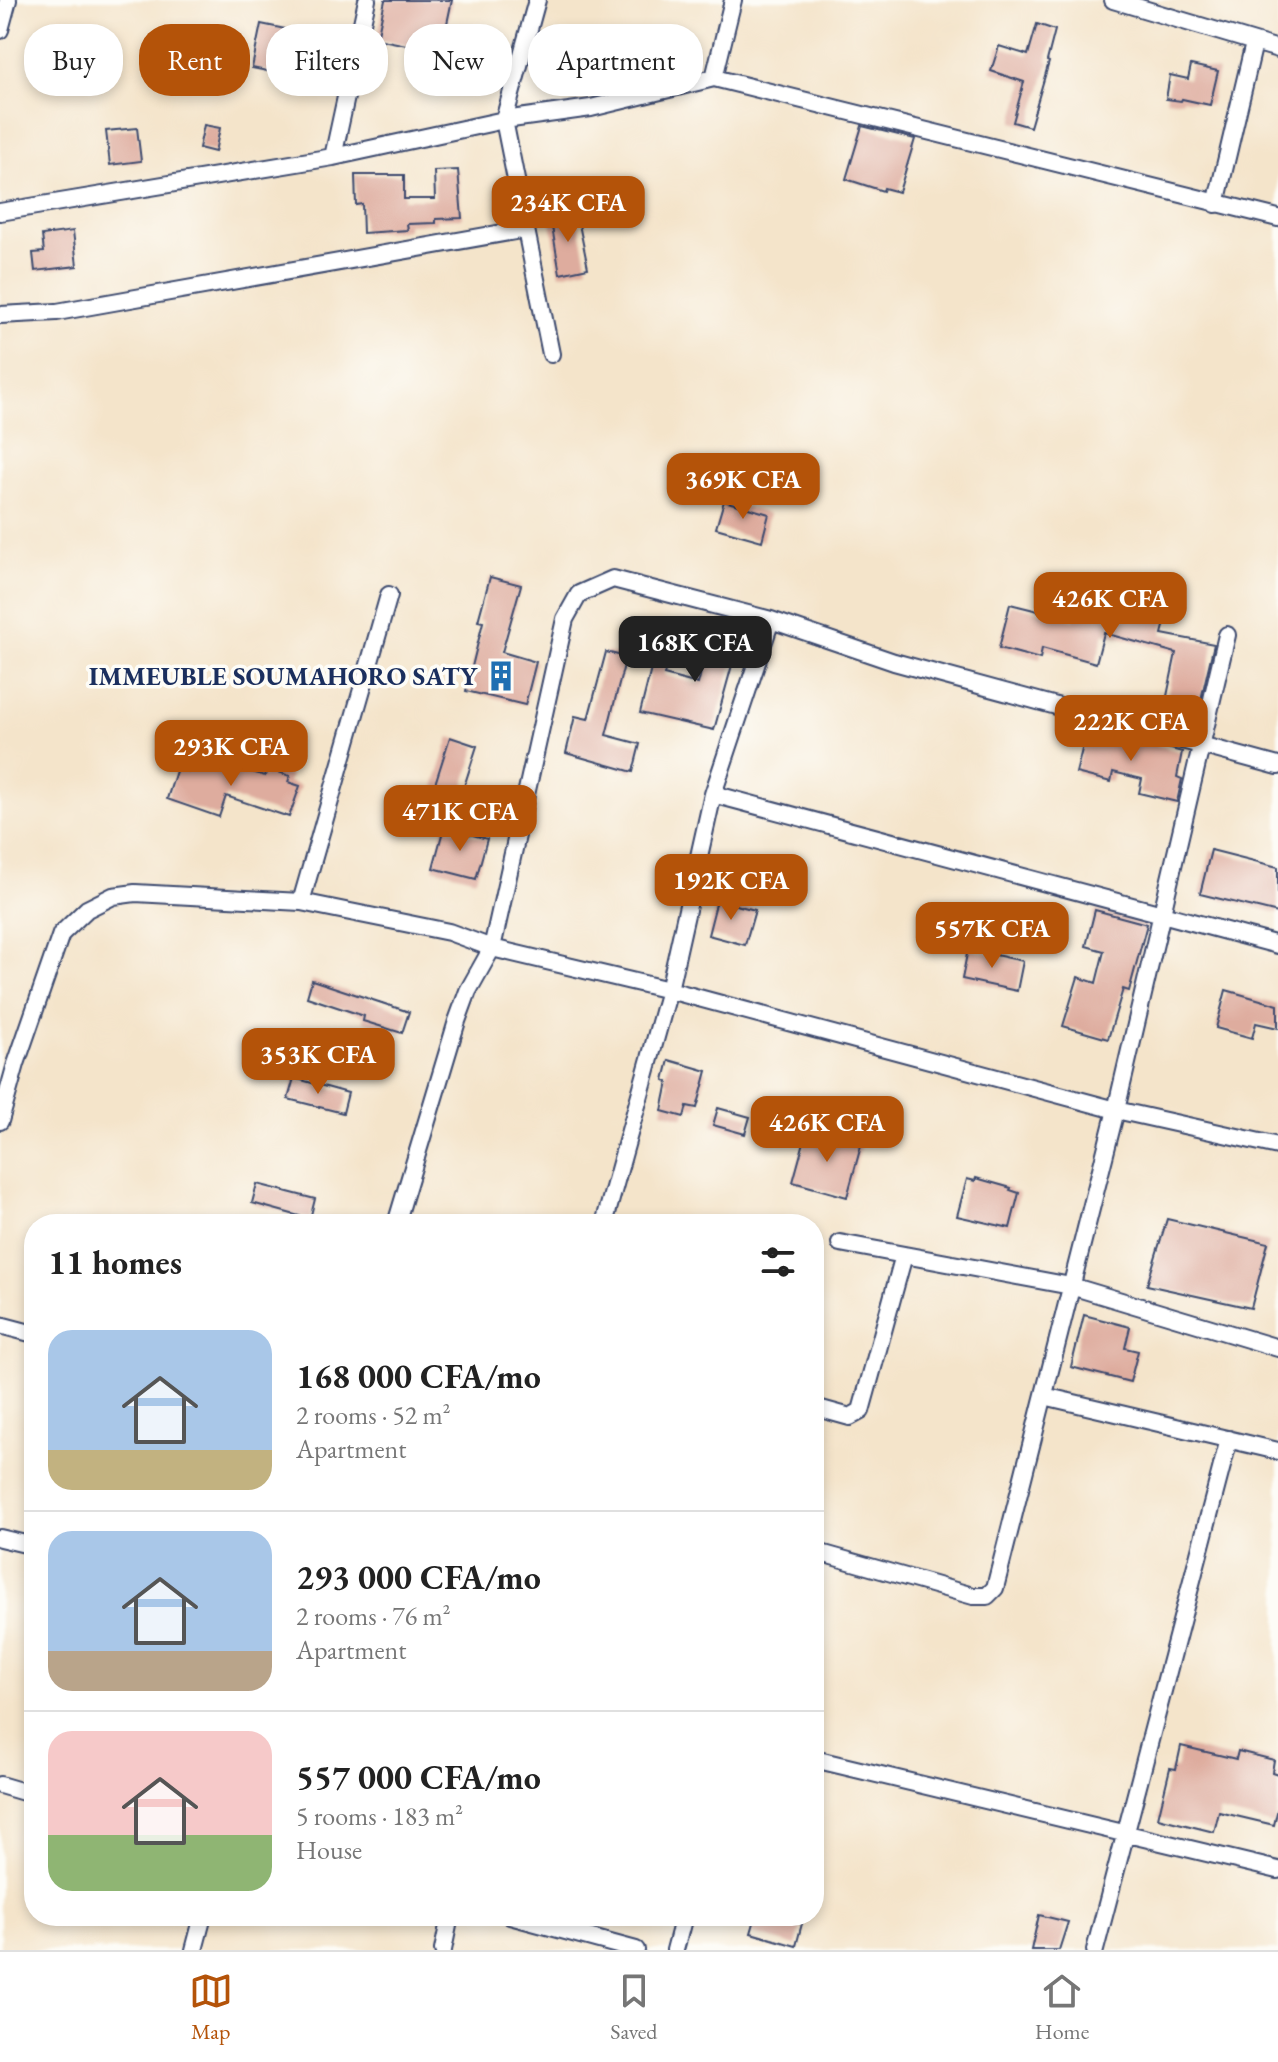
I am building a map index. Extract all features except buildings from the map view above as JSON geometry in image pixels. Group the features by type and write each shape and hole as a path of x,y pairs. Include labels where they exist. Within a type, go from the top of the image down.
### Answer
{"street":[{"path":"0,30 8,0"},
{"path":"333,157 367,0"},
{"path":"537,0 504,120 551,354"},
{"path":"714,78 733,0"},
{"path":"1113,0 1278,49"},
{"path":"1216,204 1254,43"},
{"path":"0,212 333,157 504,120 591,108 714,78 1278,218"},
{"path":"0,315 57,312 526,229"},
{"path":"399,1214 457,1021 468,991 492,948 565,619 579,594 613,579 771,620 894,662 1278,766"},
{"path":"301,902 389,595"},
{"path":"607,1214 669,990 713,794 771,620"},
{"path":"824,1554 973,1596 987,1596 995,1588 1116,1110 1227,635"},
{"path":"713,794 1278,945"},
{"path":"0,1121 16,1064 61,934 87,909 113,896 135,893 301,902 449,932 492,948 669,990 1116,1110 1278,1146"},
{"path":"840,1243 1071,1286 1278,1348"},
{"path":"824,1410 850,1417 861,1411 904,1255"},
{"path":"0,1325 24,1331"},
{"path":"1044,1396 1278,1451"},
{"path":"1095,1950 1229,1439"},
{"path":"0,1538 24,1544"},
{"path":"824,1761 1278,1870"},
{"path":"0,1785 24,1792"},
{"path":"194,1950 200,1926"},
{"path":"443,1950 448,1926"},
{"path":"547,1926 636,1950"},
{"path":"675,1950 681,1926"}],"place":[{"name":"IMMEUBLE SOUMAHORO SATY","path":"501,676"}]}
